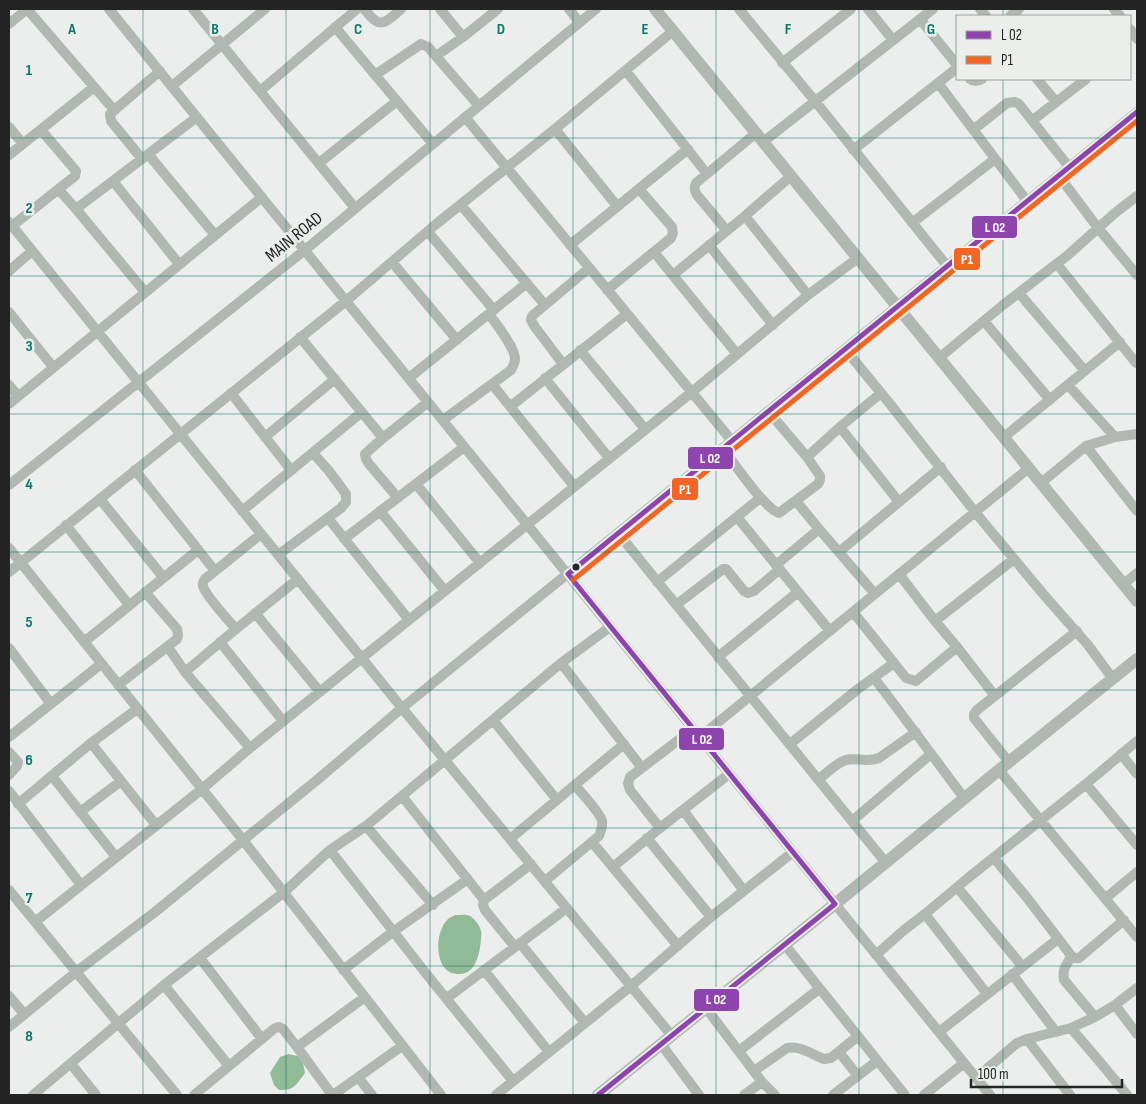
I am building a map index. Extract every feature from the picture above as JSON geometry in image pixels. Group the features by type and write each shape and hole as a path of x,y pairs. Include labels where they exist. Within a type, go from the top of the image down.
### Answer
{"street":[{"path":"9,24 27,9 114,110"},
{"path":"109,9 990,1095"},
{"path":"193,9 356,208"},
{"path":"172,86 265,9"},
{"path":"260,91 357,9"},
{"path":"364,9 376,22 380,23 385,22 401,9"},
{"path":"440,9 463,37"},
{"path":"436,56 498,9"},
{"path":"569,9 580,22"},
{"name":"MAIN ROAD","path":"9,485 305,250 596,9"},
{"path":"655,9 1137,600"},
{"path":"738,9 815,101 947,266"},
{"path":"782,63 851,9"},
{"path":"868,9 893,40"},
{"path":"727,231 694,191 696,183 815,101 933,9"},
{"path":"920,19 956,65"},
{"path":"335,27 433,144"},
{"path":"9,572 346,301 673,32"},
{"path":"375,75 421,44 428,47 479,106"},
{"path":"853,150 956,67"},
{"path":"160,71 110,114 111,121 145,156 215,235"},
{"path":"626,71 707,174"},
{"path":"1038,80 1056,102"},
{"path":"1033,120 1085,80"},
{"path":"938,83 1027,202"},
{"path":"9,156 94,87"},
{"path":"319,163 397,101"},
{"path":"973,130 1007,103 1015,102 1033,120 1069,167"},
{"path":"9,1027 76,972 155,912 402,708 1137,112"},
{"path":"76,209 197,117"},
{"path":"465,117 732,441"},
{"path":"9,127 23,144"},
{"path":"556,129 617,206"},
{"path":"41,130 76,171 75,176 59,190 10,224 402,708 672,1036"},
{"path":"570,245 688,149"},
{"path":"912,224 995,159"},
{"path":"673,274 791,176"},
{"path":"1058,176 1137,275"},
{"path":"113,181 179,264"},
{"path":"607,290 671,238 673,233 672,227 639,189"},
{"path":"59,190 145,292"},
{"path":"939,358 1068,255 1137,196"},
{"path":"9,404 262,197"},
{"path":"462,205 544,305"},
{"path":"745,216 808,295"},
{"path":"428,232 491,312 514,350 515,358 511,370 443,420"},
{"path":"709,245 773,324"},
{"path":"9,270 32,251"},
{"path":"654,252 737,354"},
{"path":"35,922 692,392 808,295 858,258"},
{"path":"392,262 456,340"},
{"path":"1057,264 1137,363"},
{"path":"563,364 532,323 532,316 589,268"},
{"path":"409,378 527,283"},
{"path":"1019,293 1085,371"},
{"path":"9,312 53,367"},
{"path":"511,406 627,314"},
{"path":"984,321 1050,400"},
{"path":"300,337 383,438"},
{"path":"1004,437 1120,342"},
{"path":"845,349 975,512 1077,631 1113,679"},
{"path":"580,350 645,430"},
{"path":"545,378 609,458"},
{"path":"266,437 335,379"},
{"path":"492,384 574,486"},
{"path":"1068,385 1114,437"},
{"path":"9,386 18,396"},
{"path":"231,393 291,470"},
{"path":"807,457 881,393"},
{"path":"398,498 366,459 365,454 428,402"},
{"path":"242,511 362,412"},
{"path":"723,448 760,498 774,512 779,513 818,484 820,476 807,457 768,412"},
{"path":"840,427 898,502"},
{"path":"1041,483 1086,446 1114,437 1136,436"},
{"path":"1086,446 1137,511"},
{"path":"344,539 464,447"},
{"path":"278,555 341,508 346,502 346,494 314,453"},
{"path":"839,552 941,467"},
{"path":"660,828 630,790 630,777 750,696 1029,468"},
{"path":"135,470 215,571"},
{"path":"416,484 480,563"},
{"path":"657,582 760,498"},
{"path":"100,499 163,577"},
{"path":"796,501 875,594"},
{"path":"380,511 444,591"},
{"path":"737,517 830,631"},
{"path":"328,518 409,620"},
{"path":"66,526 130,604"},
{"path":"676,605 722,570 726,569 744,591 748,593 754,591 819,530"},
{"path":"618,533 886,863"},
{"path":"236,629 202,585 205,579 261,534"},
{"path":"9,548 243,840 440,1095"},
{"path":"84,642 198,550"},
{"path":"935,621 1014,559"},
{"path":"1124,584 1137,573"},
{"path":"900,574 995,696"},
{"path":"185,672 298,579"},
{"path":"118,686 177,639 177,629 145,592"},
{"path":"718,657 798,592"},
{"path":"854,612 906,678 916,681 957,647"},
{"path":"255,613 320,692"},
{"path":"33,1095 164,985 283,893 330,850 366,826 561,663 610,627"},
{"path":"1077,631 978,710 974,714 974,718 1041,820 1137,936"},
{"path":"220,642 283,721"},
{"path":"168,647 185,672 250,748"},
{"path":"9,648 51,704"},
{"path":"598,1095 1137,658"},
{"path":"561,663 642,768"},
{"path":"790,744 858,689 894,663"},
{"path":"9,737 101,664"},
{"path":"874,678 964,798"},
{"path":"18,804 91,743 137,708"},
{"path":"493,720 557,800"},
{"path":"819,779 846,760 865,761 879,758 916,732"},
{"path":"876,955 904,930 1137,741"},
{"path":"91,743 156,825"},
{"path":"510,839 624,744"},
{"path":"9,752 18,762 18,766 9,775"},
{"path":"852,821 931,754"},
{"path":"1121,754 1137,774"},
{"path":"613,866 729,774"},
{"path":"52,776 116,857"},
{"path":"80,812 121,781"},
{"path":"1086,784 1137,845"},
{"path":"545,881 599,836 602,822 600,816 575,785"},
{"path":"9,792 81,885"},
{"path":"402,796 484,900"},
{"path":"682,810 744,890"},
{"path":"366,826 433,905"},
{"path":"647,838 711,917"},
{"path":"592,842 678,946"},
{"path":"330,850 513,1081"},
{"path":"496,1095 631,986 744,890 793,852"},
{"path":"994,858 1028,898 1073,958 1079,958 1124,920"},
{"path":"531,864 484,900 484,910 585,1023"},
{"path":"1106,898 1137,872"},
{"path":"343,970 394,931 468,879"},
{"path":"957,887 1022,966"},
{"path":"9,890 177,1095"},
{"path":"447,998 567,908"},
{"path":"925,914 987,994"},
{"path":"939,1032 1058,939"},
{"path":"785,944 876,1061 905,1095"},
{"path":"1071,956 1064,967 1064,980 1095,1017"},
{"path":"200,958 262,1039"},
{"path":"484,970 549,1052"},
{"path":"1012,974 1056,1032"},
{"path":"164,985 229,1066"},
{"path":"976,1078 1017,1043 1071,1028 1095,1017 1137,988"},
{"path":"739,1051 819,989"},
{"path":"9,996 24,1014"},
{"path":"297,1046 365,997"},
{"path":"1115,1005 1137,1034"},
{"path":"706,1008 762,1082 775,1095"},
{"path":"194,1095 275,1028 279,1027 283,1029 297,1046 333,1095 402,1046"},
{"path":"1071,1028 1106,1068 1126,1095"},
{"path":"754,1071 787,1048 797,1047 824,1060 831,1058 858,1037"},
{"path":"1027,1039 1070,1095"},
{"path":"661,1044 699,1095"},
{"path":"839,1052 858,1076"},
{"path":"833,1095 876,1061"},
{"path":"924,1095 964,1063"},
{"path":"71,1064 96,1095"},
{"path":"358,1077 372,1095"},
{"path":"744,1095 762,1082"}],"shaded area":[{"path":"455,915 470,916 478,925 481,933 480,950 476,962 469,971 459,974 448,971 443,966 440,960 438,945 444,924"},
{"path":"288,1054 298,1056 303,1063 305,1073 297,1084 291,1088 279,1090 274,1085 270,1073 280,1057"}],"transit line":[{"path":"568,574 1137,112"},
{"name":"P1","path":"573,580 1137,121"},
{"path":"568,574 835,904"},
{"path":"598,1095 835,904"}]}
